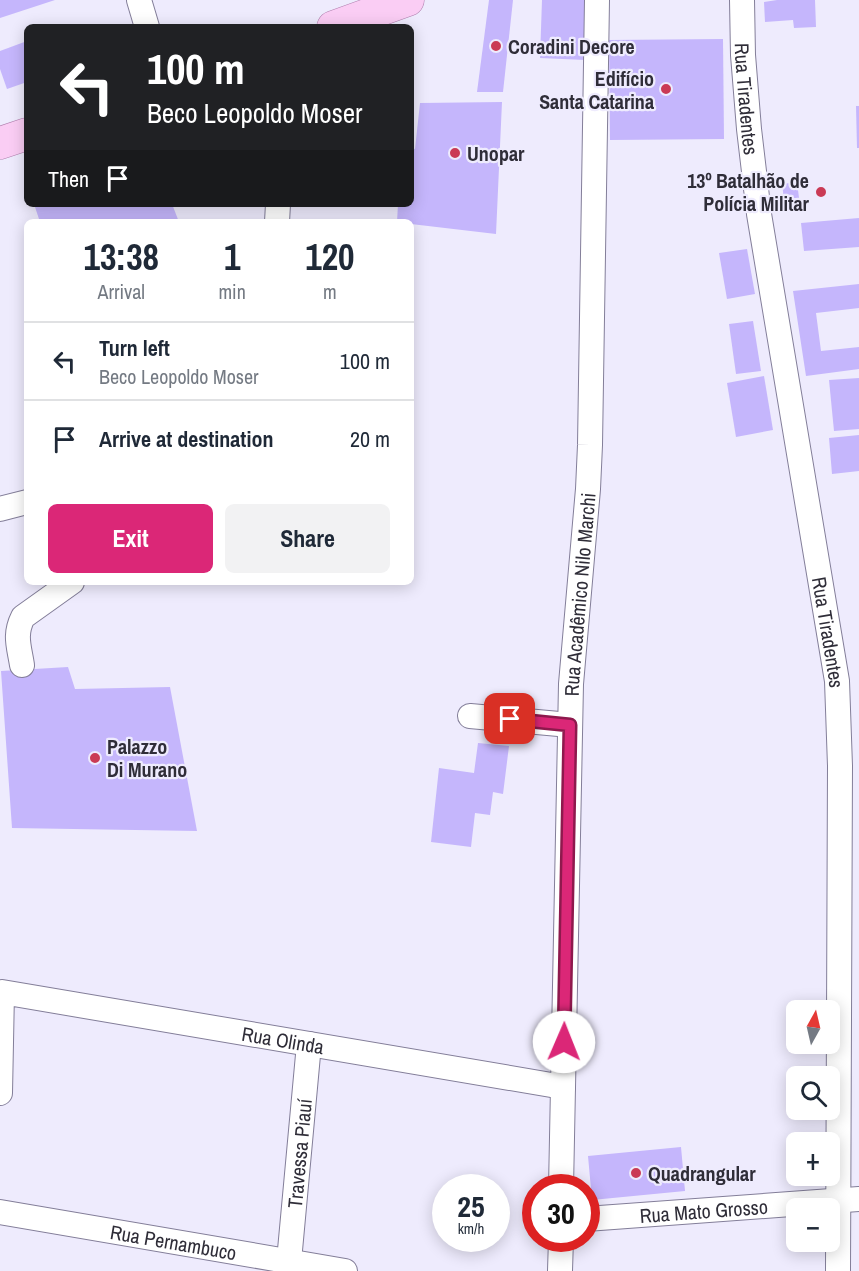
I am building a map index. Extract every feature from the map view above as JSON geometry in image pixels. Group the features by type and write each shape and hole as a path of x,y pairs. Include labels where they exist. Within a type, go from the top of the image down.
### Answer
{"main road":[{"path":"341,24 408,0"},
{"path":"0,143 24,135"}],"street":[{"path":"139,0 146,24"},
{"name":"Rua Acadêmico Nilo Marchi","path":"561,1174 571,684 590,445 597,0"},
{"name":"Rua Tiradentes","path":"742,0 743,55 759,214 837,681 849,1199 838,1271"},
{"path":"0,509 24,503"},
{"path":"22,664 17,638 23,617 68,585"},
{"path":"470,716 570,725"},
{"name":"Rua Olinda","path":"0,1093 2,992 563,1087"},
{"name":"Travessa Piauí","path":"289,1262 309,1044"},
{"name":"Rua Mato Grosso","path":"600,1218 849,1199"},
{"name":"Rua Pernambuco","path":"0,1212 345,1271"},
{"path":"560,1271 561,1252"}],"building":[{"path":"0,0 55,0 0,18"},
{"name":"Coradini Decore","path":"489,0 513,0 503,92 477,92"},
{"path":"542,0 586,0 585,60 540,58"},
{"path":"815,0 816,27 794,28 793,20 765,22 764,2"},
{"name":"Edifício Santa Catarina","path":"723,39 724,139 610,140 609,40"},
{"path":"24,42 24,83 7,89 0,69 0,51"},
{"name":"Unopar","path":"502,102 496,234 414,224 414,219 397,219 398,207 414,207 414,149 420,103"},
{"path":"856,106 859,106 859,148 857,148"},
{"path":"797,182 799,198 784,199 782,184"},
{"path":"35,207 173,207 178,219 39,219"},
{"path":"859,218 859,247 804,251 801,223"},
{"path":"747,249 755,294 727,299 719,253"},
{"path":"859,284 859,308 816,313 821,351 859,347 859,369 806,376 793,291"},
{"path":"753,321 761,371 736,374 729,324"},
{"path":"764,376 773,430 736,437 727,383"},
{"path":"859,378 859,429 834,431 829,380"},
{"path":"859,435 859,471 832,474 829,438"},
{"name":"Palazzo Di Murano","path":"68,667 75,689 170,687 197,831 12,828 1,671"},
{"path":"478,743 509,746 503,794 493,792 490,815 475,813 471,847 431,842 439,768 474,773"},
{"name":"Quadrangular","path":"681,1147 685,1191 600,1199 600,1174 590,1174 588,1156"}],"place":[{"name":"Coradini Decore","path":"496,46"},
{"name":"Edifício Santa Catarina","path":"666,89"},
{"name":"Unopar","path":"455,153"},
{"name":"13º Batalhão de Polícia Militar","path":"821,192"},
{"name":"Palazzo Di Murano","path":"95,758"},
{"name":"Quadrangular","path":"636,1173"}],"route":[{"path":"510,719 570,725 564,1042"}]}
